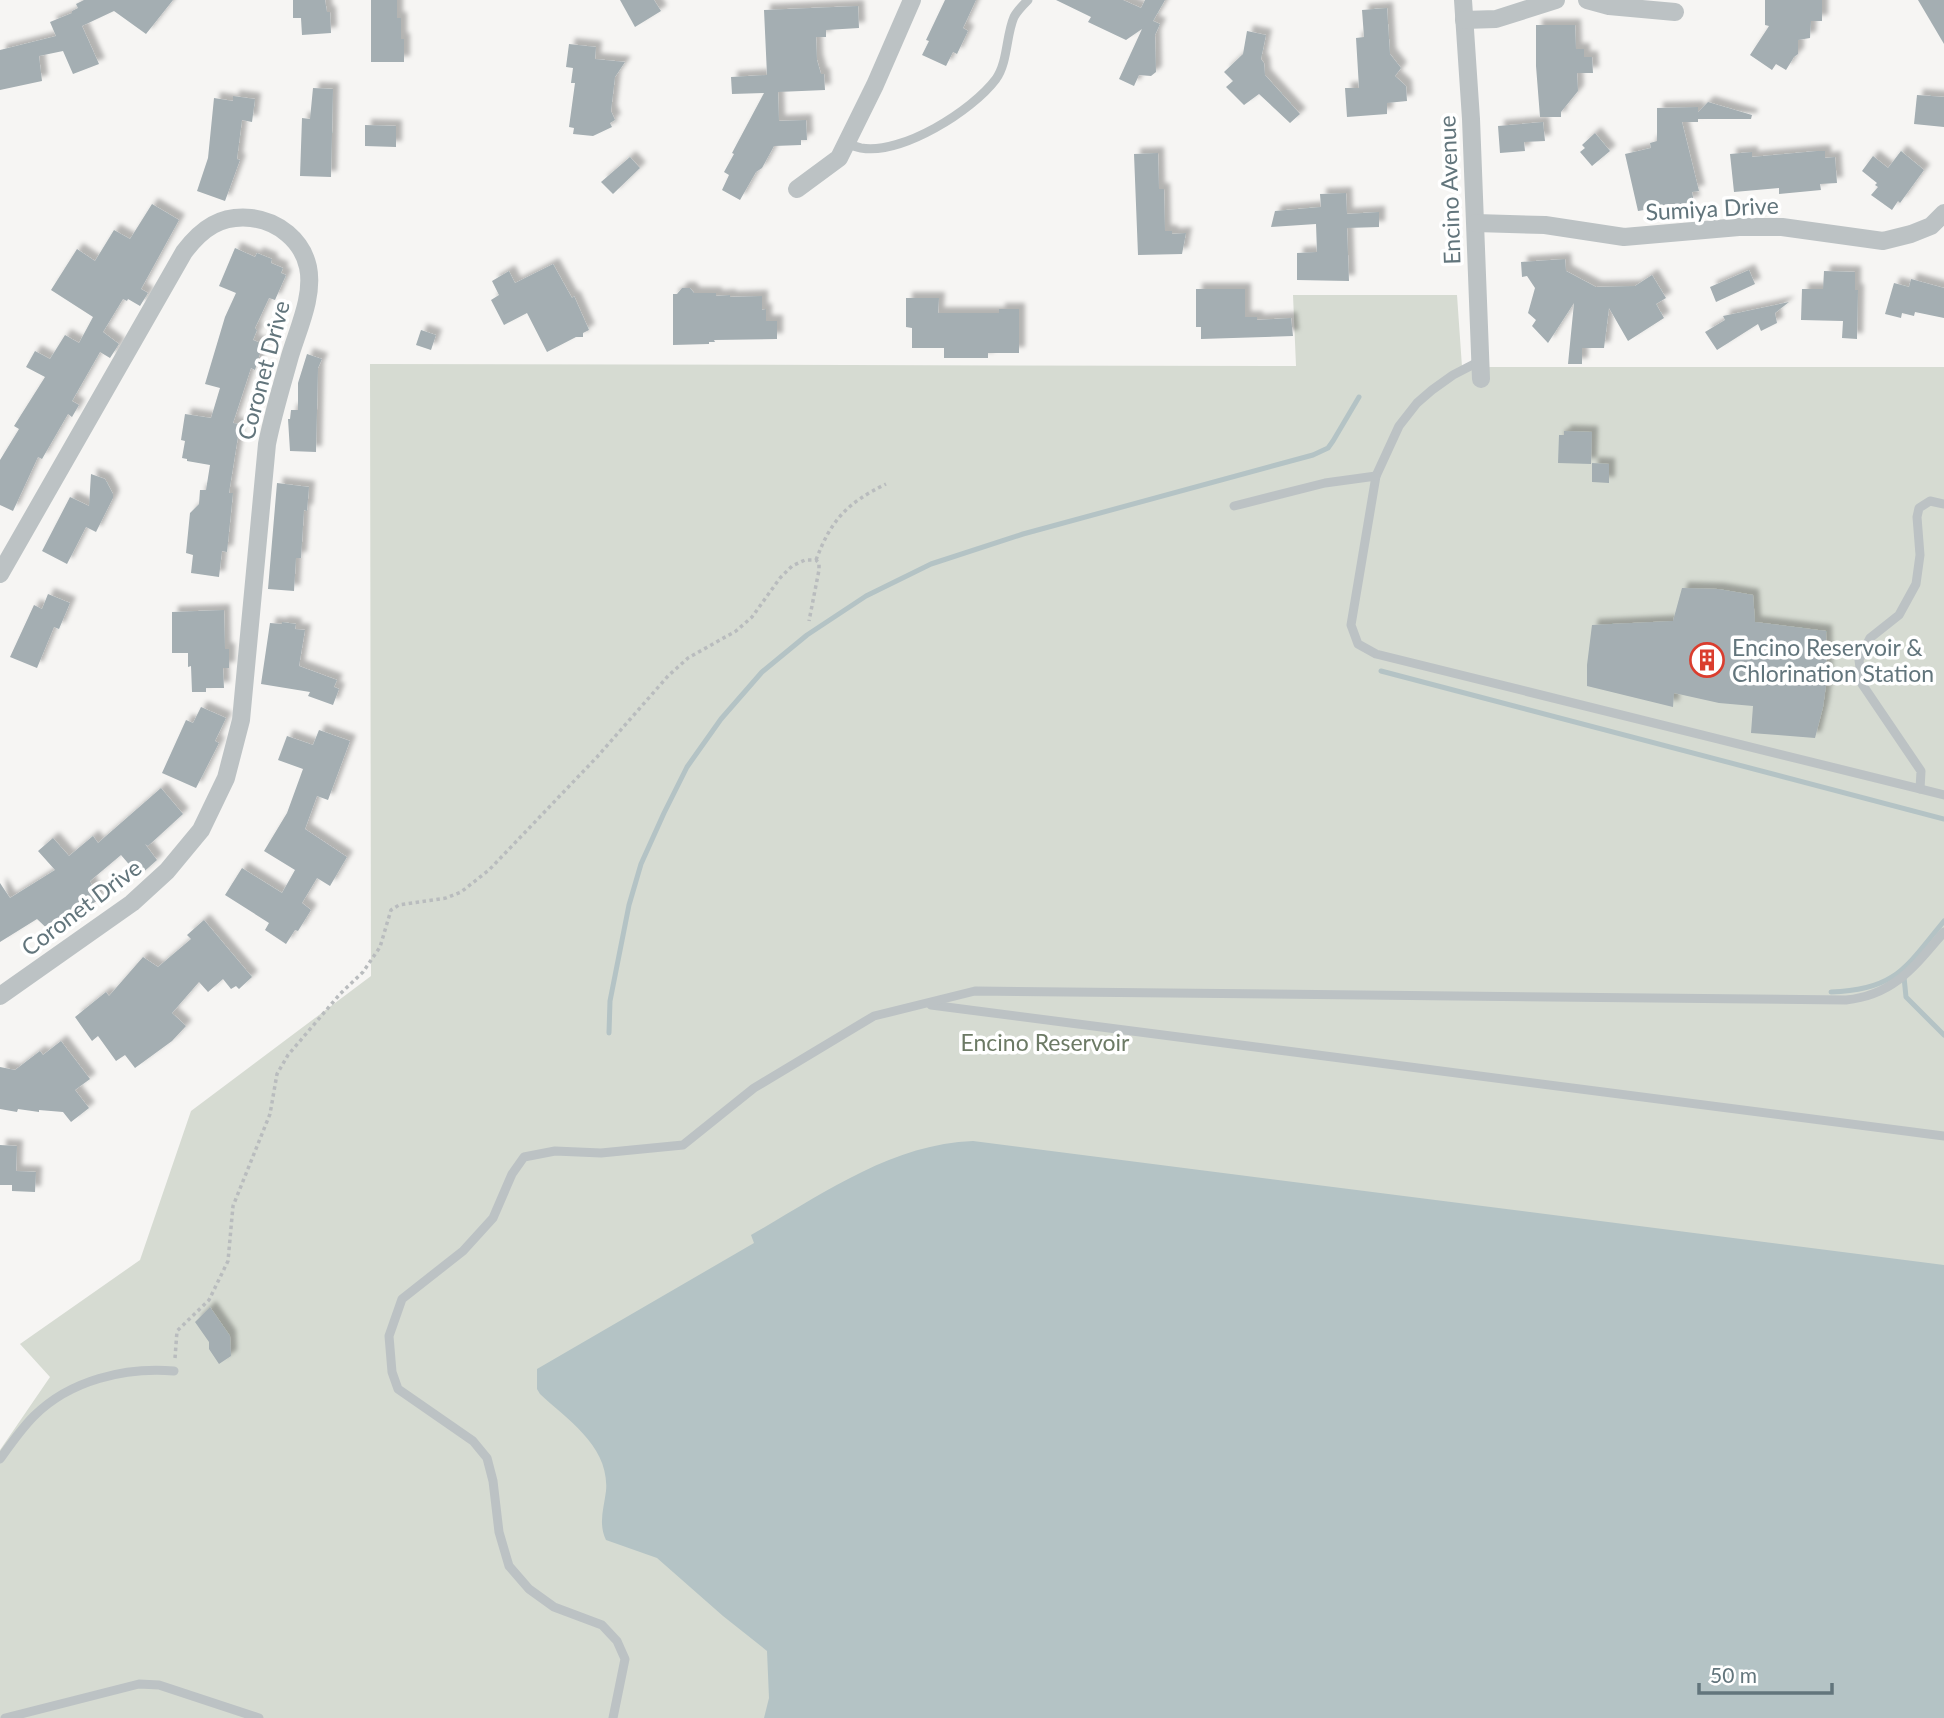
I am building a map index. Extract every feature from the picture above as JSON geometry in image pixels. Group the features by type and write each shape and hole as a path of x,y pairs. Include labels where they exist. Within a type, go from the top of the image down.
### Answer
{"street":[{"path":"797,189 838,158 875,85 912,0"},
{"name":"Encino Avenue","path":"1464,0 1481,370"},
{"path":"1464,20 1496,19 1556,0"},
{"path":"1587,0 1609,6 1675,12"},
{"name":"Sumiya Drive","path":"1476,223 1545,225 1624,237 1739,227 1782,227 1883,241 1931,226 1944,213"},
{"name":"Coronet Drive","path":"0,574 193,240 212,223 236,217 257,219 283,229 298,243 308,268 308,295 267,444 241,720 226,778 201,830 167,872 132,903 0,996"}],"lane":[{"path":"846,144 862,148 882,148 914,138 940,125 970,104 997,77 1015,16 1027,0"},
{"path":"1481,370 1452,375 1417,403 1399,426 1376,476 1351,625 1358,644 1376,654 1944,795"},
{"path":"1234,506 1325,483 1376,476"},
{"path":"1920,789 1920,771 1862,684 1859,660 1871,638 1899,615 1916,584 1920,555 1917,517 1919,508 1930,501 1944,504"},
{"path":"613,1718 625,1659 617,1641 602,1625 554,1607 529,1588 509,1566 499,1532 493,1481 487,1458 473,1441 398,1389 392,1372 388,1336 402,1299 463,1251 493,1218 512,1174 524,1157 555,1151 601,1153 683,1145 754,1088 874,1016 975,991 1846,1000 1873,995 1903,978 1944,932"},
{"path":"922,1004 1944,1136"},
{"path":"0,1459 34,1416 63,1394 118,1373 149,1369 174,1371"},
{"path":"5,1718 139,1684 159,1685 259,1718"}],"path":[{"path":"816,560 823,540 841,513 861,496 886,484"},
{"path":"809,621 819,570 816,560"},
{"path":"174,1371 177,1331 209,1300 228,1261 233,1206 270,1114 278,1074 288,1055 340,994 363,972 380,947 391,911 399,905 446,898 461,892 489,870 597,757 668,676 688,658 736,631 752,617 792,566 816,560"}],"green space":[{"name":"Encino Reservoir","path":"1293,295 1457,295 1462,367 1944,367 1944,1718 0,1718 0,1450 50,1377 20,1344 140,1260 191,1111 371,976 370,364 1296,366"}],"shaded area":[{"path":"973,1141 1944,1265 1944,1718 764,1718 769,1698 767,1651 657,1558 606,1540 602,1522 605,1475 601,1461 585,1436 540,1394 537,1389 537,1369 754,1243 751,1235 857,1174 913,1151 942,1144"}],"building":[{"path":"84,0 173,0 146,34 114,11 82,26 99,64 73,74 63,51 39,56 42,81 0,90 0,50 56,36 50,22 72,13 78,8 76,4"},
{"path":"293,0 325,0 327,12 330,12 331,33 302,35 301,18 293,18"},
{"path":"371,0 397,0 397,18 401,18 401,39 404,39 404,62 371,62"},
{"path":"620,0 654,0 661,11 635,27"},
{"path":"945,0 976,0 963,28 968,31 957,54 953,52 946,66 922,55"},
{"path":"1056,0 1123,0 1141,8 1145,0 1165,0 1153,21 1160,24 1155,35 1156,72 1151,76 1139,75 1134,86 1119,79 1142,29 1126,40 1088,22 1091,17"},
{"path":"1765,0 1822,0 1822,21 1811,21 1810,38 1798,40 1798,54 1786,70 1776,64 1772,70 1750,55 1769,26 1765,25"},
{"path":"1918,0 1944,0 1944,44"},
{"path":"858,6 859,28 826,30 826,37 816,37 817,60 821,74 824,74 825,90 778,92 779,121 806,120 807,140 801,140 801,145 774,146 740,200 722,190 729,175 724,172 734,154 732,153 764,93 732,94 731,77 767,75 764,10"},
{"path":"1387,8 1390,54 1401,68 1395,76 1406,86 1407,101 1387,103 1387,114 1347,117 1345,88 1359,88 1356,38 1364,37 1362,10"},
{"path":"1536,25 1575,25 1576,49 1584,49 1584,57 1592,57 1593,73 1577,73 1578,91 1561,112 1561,117 1540,117"},
{"path":"1247,31 1266,35 1261,59 1265,75 1300,114 1290,123 1259,94 1244,105 1226,87 1233,81 1224,72 1243,54"},
{"path":"569,44 596,47 595,59 625,62 615,77 611,111 615,120 610,123 612,127 593,136 573,134 574,128 569,127 575,83 571,83 573,68 566,67"},
{"path":"313,88 333,89 331,177 300,176 302,118 310,119"},
{"path":"1917,95 1944,97 1944,127 1914,124"},
{"path":"233,96 255,99 252,122 242,120 237,159 240,160 225,201 197,191 208,158 214,98 233,101"},
{"path":"1708,102 1752,115 1751,119 1698,119 1698,122 1682,122 1699,191 1692,192 1694,202 1638,211 1625,154 1651,148 1650,143 1657,141 1657,108 1698,107 1698,112"},
{"path":"1543,122 1545,141 1524,142 1525,151 1500,153 1498,126"},
{"path":"365,125 396,126 396,147 365,146"},
{"path":"1595,133 1610,151 1592,166 1580,152 1585,148 1582,145"},
{"path":"1825,151 1825,158 1835,157 1837,183 1820,184 1821,190 1779,194 1779,188 1734,192 1730,154 1752,152 1752,157"},
{"path":"1901,151 1924,170 1892,210 1871,195 1878,187 1875,185 1877,183 1862,171 1873,156 1888,168"},
{"path":"1158,153 1159,189 1164,189 1165,231 1172,231 1172,234 1186,233 1182,254 1138,255 1134,154"},
{"path":"630,157 640,168 613,194 601,182"},
{"path":"1346,193 1347,214 1379,212 1379,227 1347,228 1349,281 1297,280 1297,253 1317,252 1316,224 1271,227 1275,211 1321,207 1320,194"},
{"path":"152,204 179,220 141,289 148,293 140,306 123,299 103,332 119,344 110,358 100,352 72,401 79,405 72,417 68,414 42,459 38,457 13,511 0,505 0,460 19,429 14,426 45,377 26,367 35,351 50,359 65,335 79,343 93,317 51,290 77,249 95,261 114,230 130,239"},
{"path":"235,248 255,257 257,253 272,259 271,263 283,268 281,273 286,275 275,300 269,298 255,328 257,330 253,340 263,344 255,370 251,368 233,423 240,424 229,493 233,493 227,552 222,551 219,577 191,573 193,555 186,553 190,513 199,504 200,490 206,490 210,465 182,458 185,441 181,440 185,414 211,418 220,388 205,384 225,317 236,293 219,286"},
{"path":"1565,259 1566,271 1596,287 1635,286 1652,275 1666,298 1656,304 1664,318 1628,341 1609,308 1604,348 1582,348 1582,364 1568,364 1574,303 1548,343 1532,326 1536,320 1528,313 1535,288 1527,276 1522,277 1521,262"},
{"path":"553,264 572,298 574,296 589,330 583,333 583,337 576,337 547,352 527,313 504,325 491,300 499,295 492,281 509,271 515,283"},
{"path":"1749,270 1755,284 1716,302 1710,287"},
{"path":"1824,271 1855,272 1855,290 1858,290 1857,339 1842,338 1843,321 1801,320 1802,289 1823,289"},
{"path":"1911,279 1944,288 1944,318 1915,312 1914,316 1902,313 1901,318 1885,314 1894,283 1909,287"},
{"path":"682,288 690,288 694,293 716,293 716,296 762,296 762,310 766,309 766,321 777,321 777,339 714,340 715,342 709,344 673,345 673,294 677,294"},
{"path":"1196,289 1245,289 1245,317 1257,317 1257,320 1291,318 1293,336 1201,339 1201,327 1196,327"},
{"path":"906,298 939,298 938,313 999,313 999,309 1019,309 1019,353 988,353 988,358 944,358 944,348 912,348 912,328 906,327"},
{"path":"1789,302 1775,313 1777,323 1761,331 1758,324 1717,350 1705,332 1725,320 1723,316"},
{"path":"421,330 436,335 431,350 416,345"},
{"path":"307,354 322,359 318,368 316,452 290,451 288,419 291,410 298,410 298,383"},
{"path":"1564,431 1592,432 1591,464 1558,463 1559,435 1564,435"},
{"path":"1592,463 1609,464 1609,483 1592,482"},
{"path":"91,474 105,479 113,498 96,532 86,527 67,564 42,551 70,497 89,506"},
{"path":"277,483 309,487 307,511 304,510 301,558 296,558 294,591 268,589"},
{"name":"Encino Reservoir & Chlorination Station","path":"1682,588 1718,589 1753,595 1755,622 1826,631 1827,678 1815,738 1751,733 1753,706 1719,703 1674,693 1673,707 1587,686 1592,625 1673,621"},
{"path":"48,594 70,603 59,629 54,627 37,668 10,657 34,605 42,609"},
{"path":"224,610 225,649 229,649 229,668 223,668 224,688 206,688 206,692 192,692 188,653 172,653 172,612"},
{"path":"270,623 296,624 295,629 305,630 299,666 337,680 334,687 339,689 333,705 308,696 310,692 261,684"},
{"path":"201,707 226,718 215,741 219,743 196,788 162,773 186,720 193,723"},
{"path":"319,730 350,741 328,800 317,796 305,829 347,857 330,886 317,878 302,903 311,910 286,944 265,930 269,923 225,895 242,868 282,893 295,870 264,851 287,813 303,769 278,760 287,736 313,745"},
{"path":"161,788 183,814 148,846 145,844 157,860 139,876 121,855 90,881 99,900 65,918 70,924 56,937 37,919 0,942 0,883 10,898 55,870 38,851 53,838 69,856 93,836 98,843"},
{"path":"204,920 252,977 239,989 236,986 231,989 223,979 208,992 199,982 172,1013 186,1026 172,1041 135,1068 125,1055 116,1061 98,1036 92,1041 75,1017 106,992 109,996 143,957 158,967 191,939 187,935"},
{"path":"61,1041 90,1079 75,1090 89,1108 71,1122 63,1112 18,1109 17,1112 0,1109 0,1067 15,1070 40,1051 43,1055"},
{"path":"0,1145 17,1146 16,1171 36,1172 35,1192 12,1191 12,1185 0,1185"},
{"path":"210,1307 230,1336 231,1356 219,1364 209,1349 209,1342 195,1322"}],"waterway":[{"path":"609,1033 610,1001 629,905 641,864 687,767 721,719 762,672 807,635 866,596 931,564 1023,534 1313,455 1328,448 1359,397"},
{"path":"1381,671 1944,819"},
{"path":"1831,992 1871,987 1898,973 1944,921"},
{"path":"1904,977 1906,997 1944,1035"}],"place":[{"name":"Encino Reservoir & Chlorination Station","path":"1707,660"}]}
